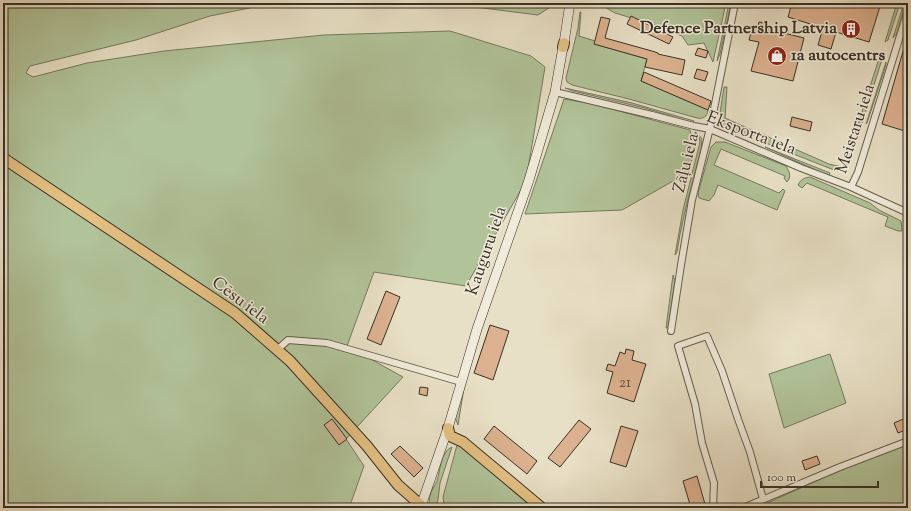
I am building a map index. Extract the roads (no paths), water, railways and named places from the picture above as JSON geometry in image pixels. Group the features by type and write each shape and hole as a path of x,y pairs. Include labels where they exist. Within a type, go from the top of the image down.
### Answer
{"main road":[{"name":"Kauguru iela","path":"423,507 480,322 529,180 556,92 570,3"},
{"name":"Cēsu iela","path":"3,158 235,313 294,366 362,440 398,485 423,507"},
{"path":"448,428 450,436 463,442 542,508"}],"street":[{"name":"Zāļu iela","path":"672,331 692,200 710,129 735,3"},
{"name":"Meistaru iela","path":"851,187 858,172 908,10"},
{"name":"Eksporta iela","path":"556,92 710,129 801,168 851,187 908,213"},
{"path":"713,508 714,483 702,443 694,404 678,346 708,336 722,371 750,452 764,499"},
{"path":"277,350 288,340 327,343 461,382"},
{"path":"743,508 840,467 908,441"}],"place":[{"name":"Defence Partnership Latvia","path":"851,29"},
{"name":"1a autocentrs","path":"777,56"}]}
